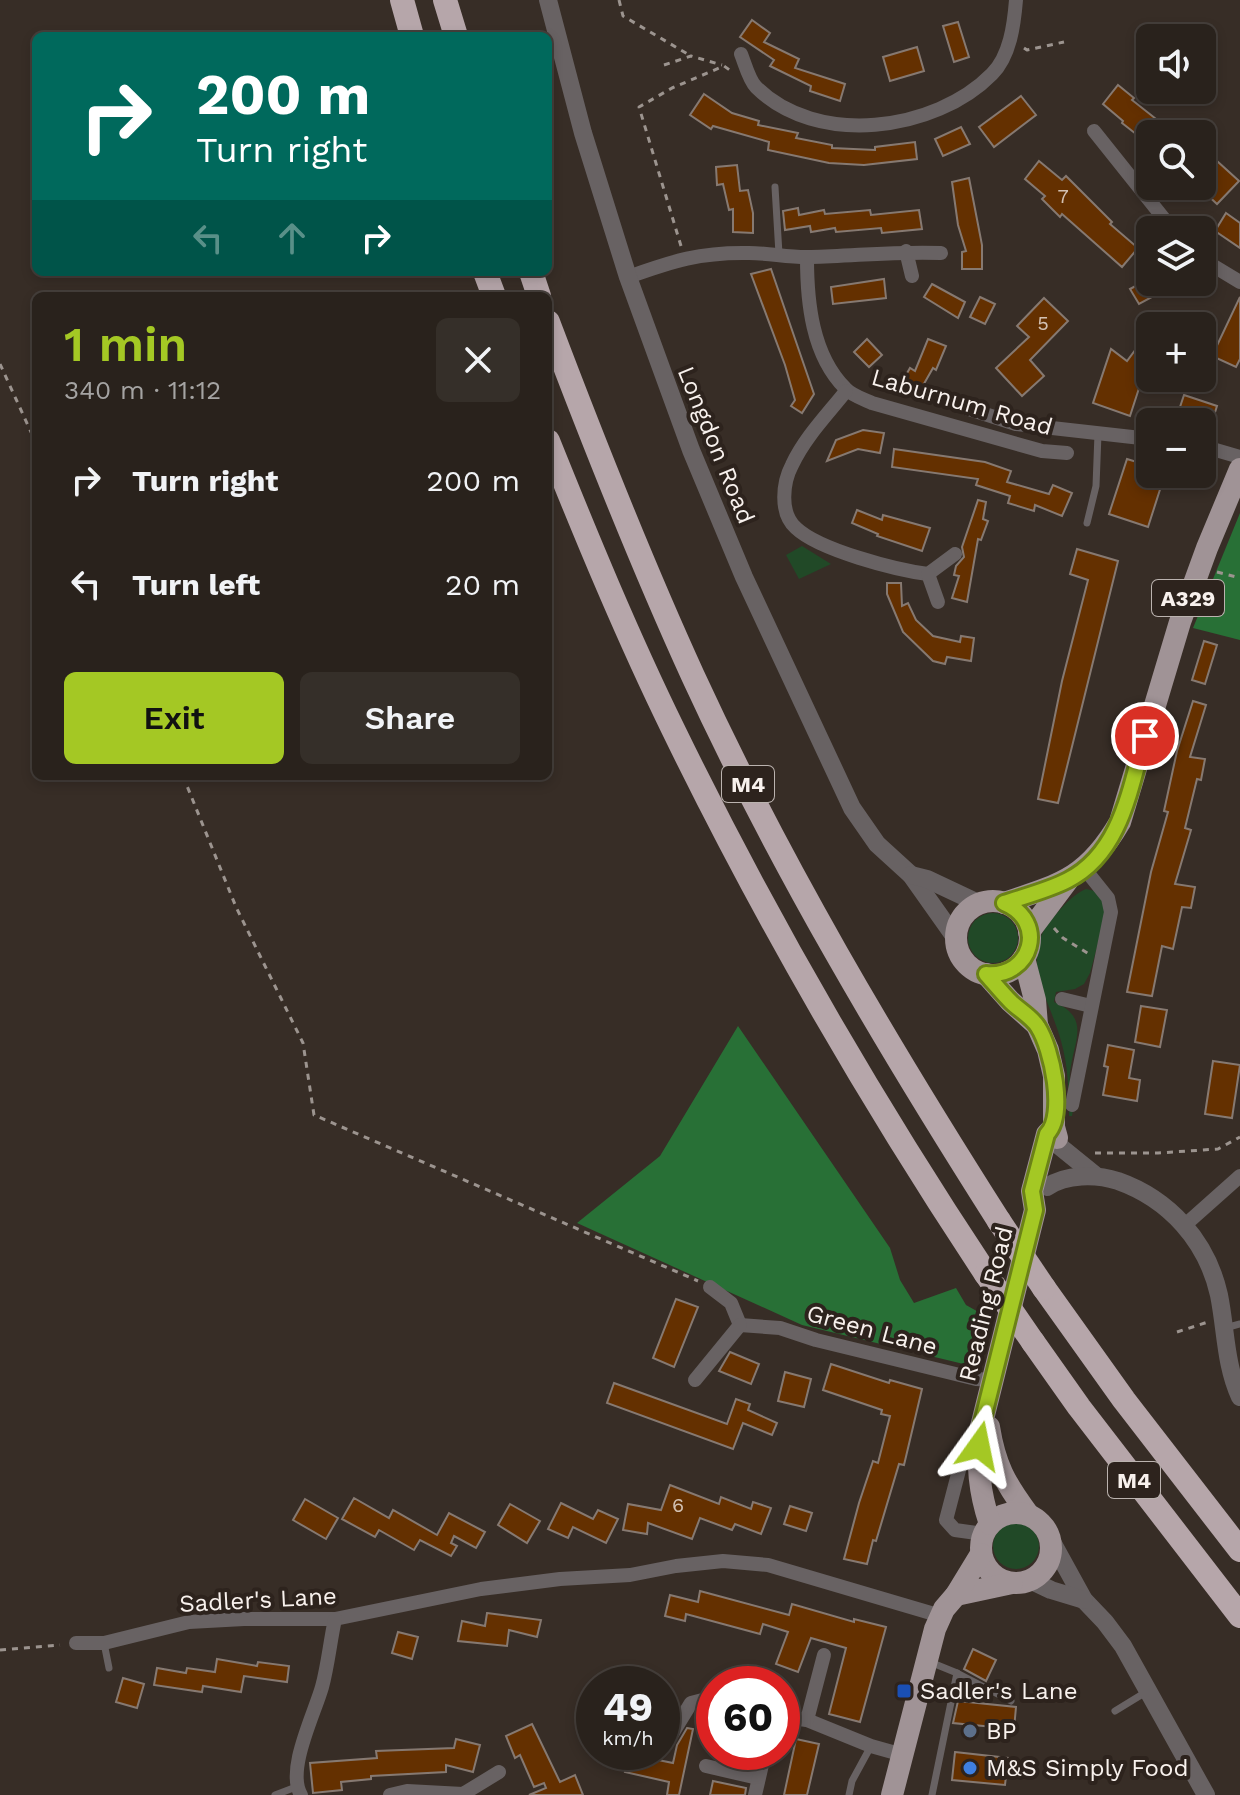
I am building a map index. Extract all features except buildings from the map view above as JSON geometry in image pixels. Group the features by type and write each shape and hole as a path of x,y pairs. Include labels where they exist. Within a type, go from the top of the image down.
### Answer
{"highway":[{"path":"402,0 411,32"},
{"path":"445,0 455,32"},
{"name":"M4","path":"552,333 609,484 688,664 777,844 913,1086 1044,1288 1124,1400 1240,1550"},
{"name":"M4","path":"552,451 591,549 672,727 744,868 860,1076 1033,1342 1079,1407 1240,1616"}],"main road":[{"name":"A329","path":"1029,932 1076,874 1107,844 1120,822 1180,622 1240,469"},
{"name":"A329","path":"1004,903 1076,874"},
{"path":"992,901 1004,903 1021,914 1029,932 1024,958 1007,972 986,974 968,964 959,950 957,940 962,918 980,904 992,901"},
{"name":"Reading Road","path":"1024,958 1035,1000 1037,1025 1048,1050 1054,1076 1056,1136 1047,1187 1042,1202 1035,1210"},
{"name":"Reading Road","path":"986,974 1037,1025"},
{"name":"Reading Road","path":"985,1537 978,1466 971,1450 987,1410 1035,1210 1032,1191 1047,1134 1056,1136"},
{"name":"Reading Road","path":"987,1410 996,1463 1005,1483 1028,1514"},
{"path":"892,1795 926,1661 941,1616 956,1595 985,1537 1007,1513 1028,1514 1043,1524 1051,1540 1052,1552 1040,1574 1021,1582 956,1595"},
{"path":"985,1537 989,1570 995,1576 1021,1582"}],"street":[{"name":"Longdon Road","path":"548,0 587,147 628,277 715,510 843,788 877,844 911,875 957,940"},
{"path":"741,54 750,89 798,116 848,126 886,124 932,112 968,93 993,73 1011,39 1016,0"},
{"path":"1094,131 1162,216"},
{"path":"628,277 684,257 737,253 807,258 906,251 941,253"},
{"path":"906,251 912,276"},
{"name":"Laburnum Road","path":"807,258 807,295 817,337 829,366 846,391 872,403 1042,451 1067,453"},
{"path":"1216,267 1240,282"},
{"name":"Laburnum Road","path":"846,391 791,465 784,501 788,515 795,528 836,550 893,569 928,574"},
{"path":"966,408 1016,424 1136,438"},
{"path":"1216,450 1240,457"},
{"path":"938,602 928,574 955,554"},
{"path":"1072,1105 1111,905 1103,891 1076,874"},
{"name":"Longdon Road","path":"911,875 927,879 980,904"},
{"path":"1062,999 1091,1006"},
{"path":"1056,1136 1095,1175 1145,1193 1185,1225 1209,1266 1228,1324 1228,1362 1240,1397"},
{"path":"1047,1187 1056,1181 1095,1175"},
{"path":"1185,1225 1240,1176"},
{"path":"695,1380 740,1325 731,1303 710,1287"},
{"name":"Green Lane","path":"740,1325 780,1328 816,1340 976,1379 993,1380"},
{"path":"971,1450 946,1520 955,1530 985,1537"},
{"path":"1051,1540 1084,1600 1116,1635 1206,1795"},
{"name":"Sadler's Lane","path":"76,1643 104,1643 189,1622 335,1619 481,1589 560,1579 630,1575 723,1561 768,1565 919,1607 941,1616"},
{"path":"1021,1582 1084,1600"},
{"path":"298,1791 296,1768 322,1686 335,1619"},
{"path":"807,1720 824,1655"},
{"path":"680,1721 691,1703 696,1702"},
{"path":"800,1719 903,1755"},
{"path":"723,1770 758,1778"},
{"path":"755,1795 760,1770"},
{"path":"390,1795 407,1791 463,1794 499,1772"}],"lane":[{"path":"775,187 779,254"},
{"path":"1087,523 1096,486 1098,434"},
{"path":"104,1643 109,1668"},
{"path":"926,1661 1011,1701"},
{"path":"932,1795 957,1673"},
{"path":"1115,1711 1148,1691"},
{"path":"849,1795 852,1781 871,1746"},
{"path":"275,1795 298,1791"}],"path":[{"path":"619,0 623,16 691,56 724,66 750,89"},
{"path":"1011,39 1027,50 1064,42"},
{"path":"664,65 691,56"},
{"path":"684,257 639,107 672,88 724,66"},
{"path":"0,364 32,434"},
{"path":"1210,570 1240,578"},
{"path":"185,780 236,907 303,1043 314,1115 710,1287"},
{"path":"1063,938 1089,954"},
{"path":"1087,1153 1218,1149 1240,1137"},
{"path":"1177,1332 1228,1324"},
{"path":"0,1650 17,1651 76,1643"}],"green space":[{"path":"1240,513 1240,640 1193,628"},
{"path":"802,546 831,564 799,579 786,555"},
{"path":"1086,889 1099,892 1106,907 1090,973 1084,984 1056,992 1054,1002 1073,1015 1076,1023 1070,1075 1072,1097 1075,1098 1072,1116 1069,1116 1068,1078 1063,1050 1039,976 1038,945 1057,913"},
{"path":"993,913 1010,921 1018,938 1010,955 993,963 976,955 968,938 976,921"},
{"path":"738,1026 890,1248 900,1280 914,1303 956,1288 966,1305 982,1314 976,1367 802,1325 577,1223 660,1156"},
{"path":"1016,1523 1032,1530 1039,1546 1032,1562 1016,1569 1000,1562 993,1546 1000,1530"}],"place":[{"name":"Sadler's Lane","path":"904,1691"},
{"name":"BP","path":"970,1731"},
{"name":"M&S Simply Food","path":"970,1768"}],"route":[{"path":"979,1446 980,1431 1035,1210 1032,1191 1047,1134 1054,1127 1056,1108 1054,1076 1048,1050 1037,1025 986,974 1002,974 1015,968 1028,948 1028,925 1016,910 1004,903 1068,880 1107,844 1120,822 1145,736"}]}
